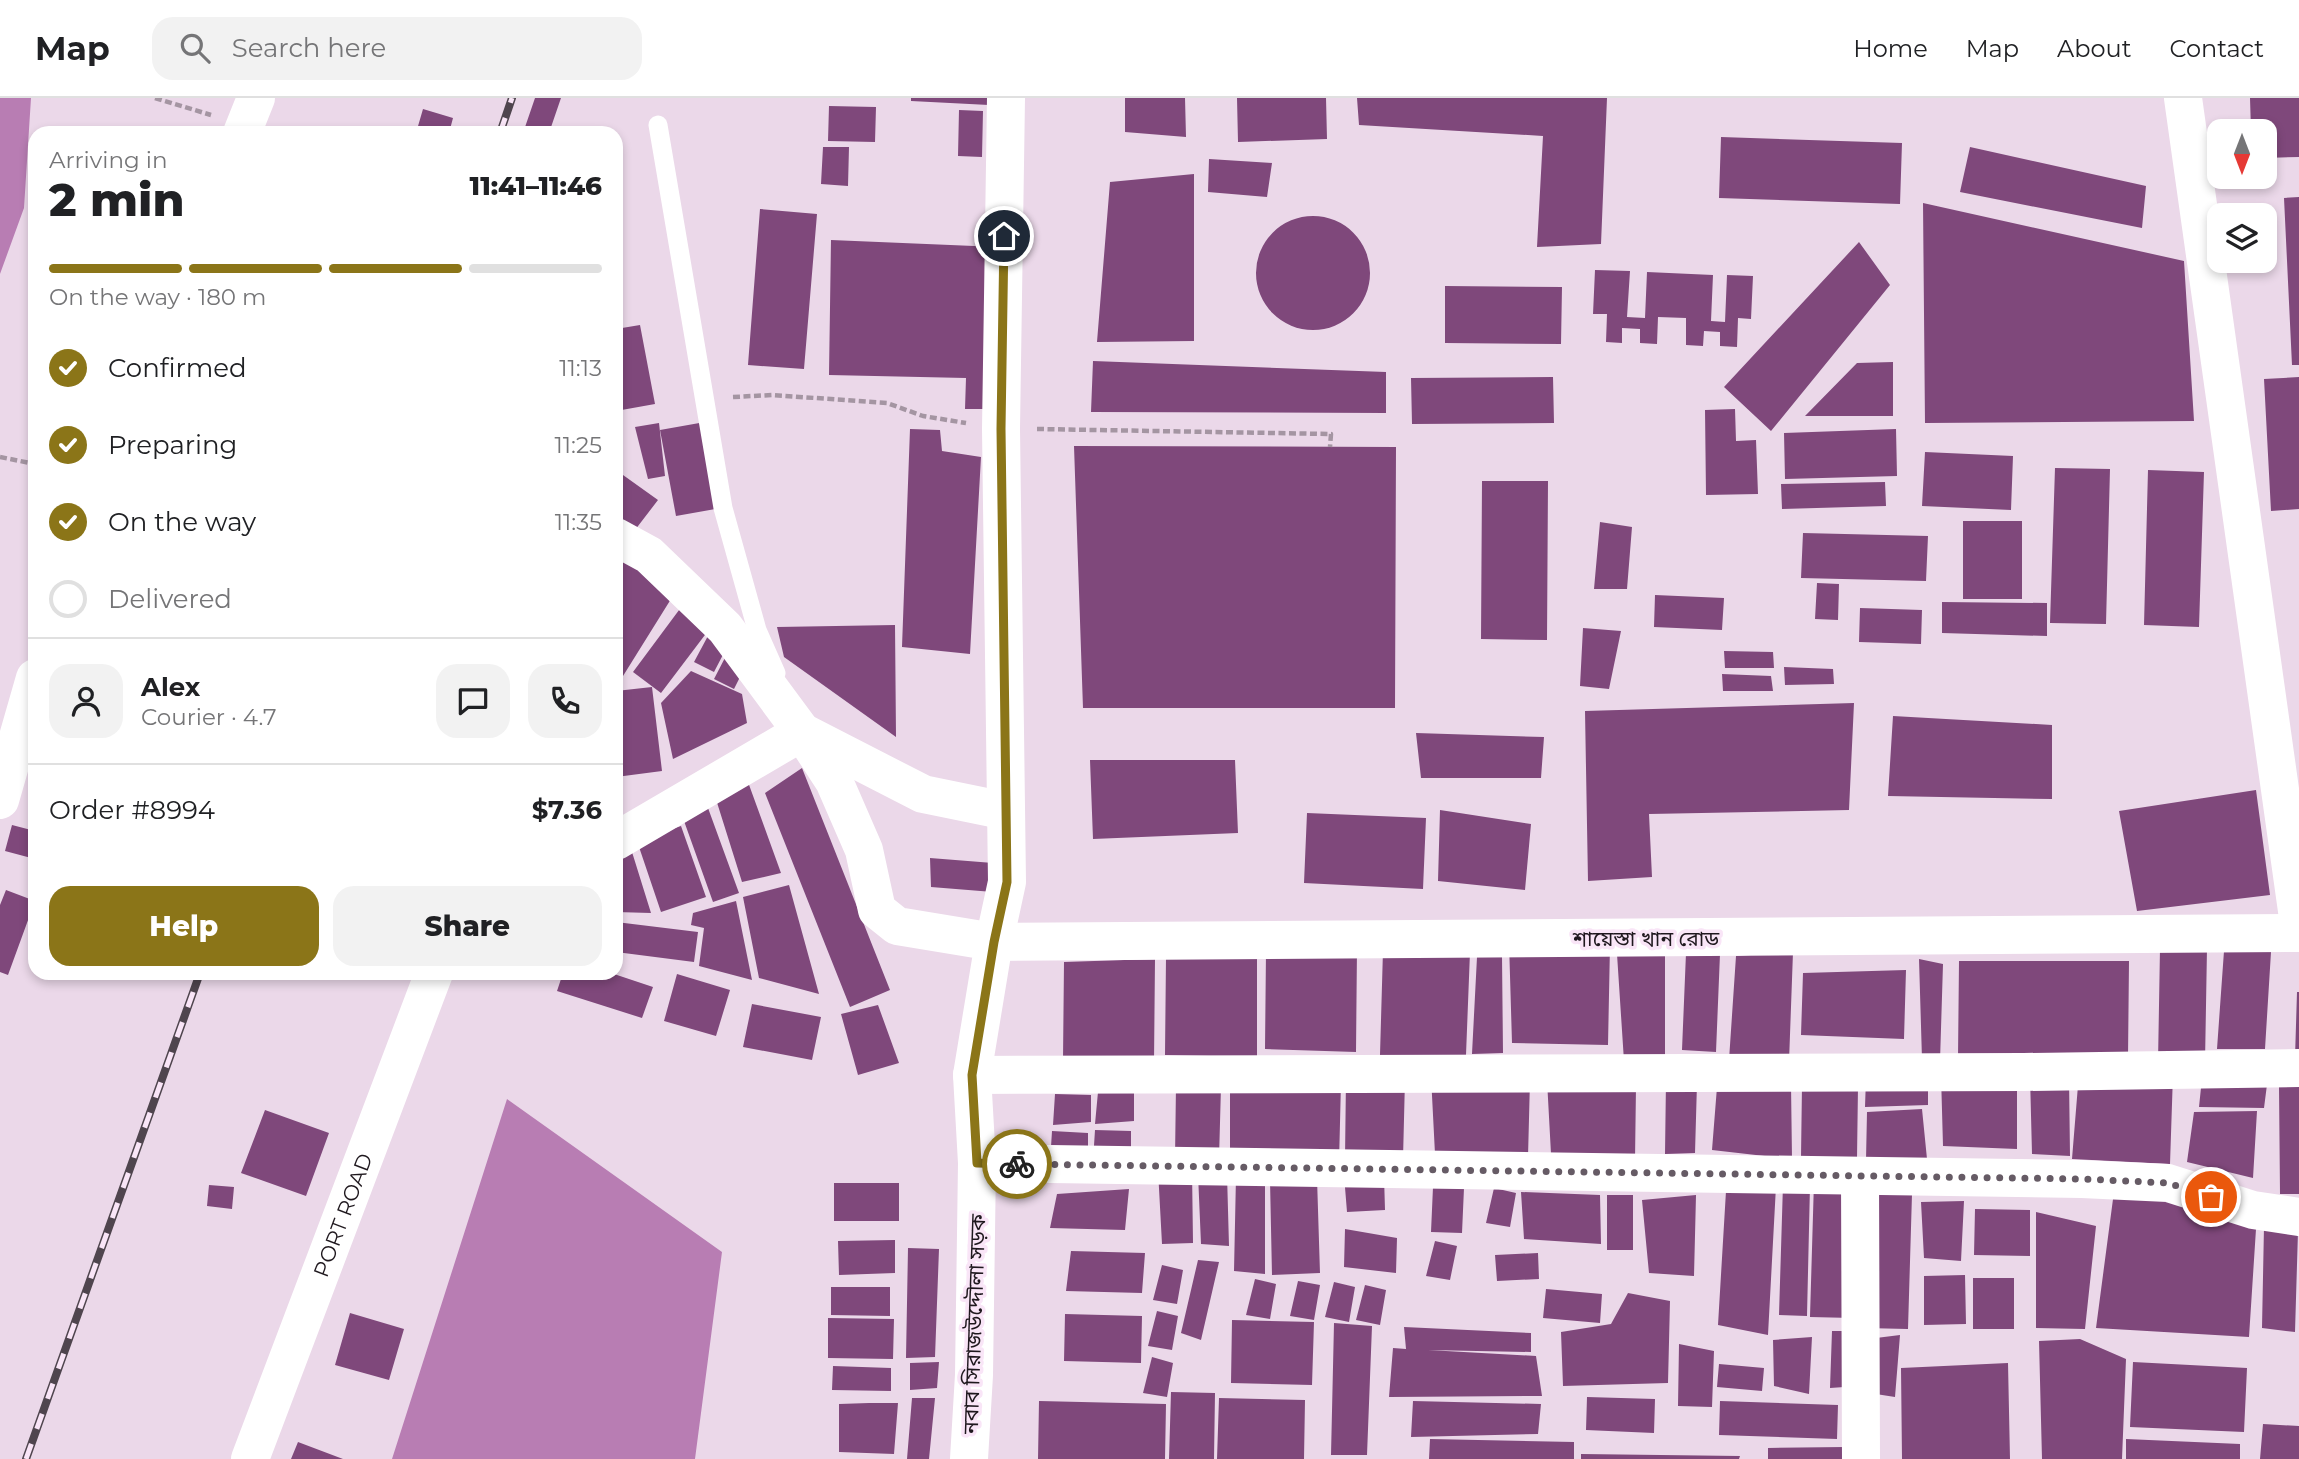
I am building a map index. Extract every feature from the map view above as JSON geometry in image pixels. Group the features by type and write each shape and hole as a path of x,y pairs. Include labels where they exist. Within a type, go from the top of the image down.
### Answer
{"street":[{"name":"নবাব সিরাজউদ্দৌলা সড়ক","path":"969,1459 974,1375 977,1163 972,1075 1007,882 1001,429 1006,98"},
{"path":"2183,98 2299,925"},
{"path":"623,541 649,555 725,628 802,732 834,780 864,850 877,910 897,926 994,942"},
{"path":"0,800 28,702"},
{"path":"802,732 923,794 1006,811"},
{"path":"623,837 802,732"},
{"name":"শায়েস্তা খান রোড","path":"994,942 2299,933"},
{"name":"PORT ROAD","path":"250,1459 431,980"},
{"path":"972,1075 2024,1072 2299,1068"},
{"path":"977,1163 2082,1179 2168,1183 2253,1210 2299,1217"},
{"path":"1860,1176 1861,1459"}],"lane":[{"path":"658,125 723,508 757,630 802,732"}],"path":[{"path":"155,98 248,119"},
{"path":"0,457 28,463"}],"shaded area":[{"path":"0,98 31,98 24,208 0,274"},
{"path":"507,1099 722,1252 695,1459 392,1459"}],"building":[{"path":"535,98 561,98 551,126 525,126"},
{"path":"911,98 990,98 989,105 911,101"},
{"path":"1125,98 1185,98 1186,137 1125,132"},
{"path":"1237,98 1326,98 1327,139 1238,142"},
{"path":"1357,98 1607,98 1601,244 1537,247 1543,136 1359,125"},
{"path":"2250,98 2299,98 2299,157 2277,158 2277,119 2251,119"},
{"path":"829,106 876,107 875,142 828,141"},
{"path":"423,109 453,118 451,126 418,126"},
{"path":"959,110 983,111 982,157 958,156"},
{"path":"1721,137 1902,143 1900,204 1719,198"},
{"path":"823,147 849,147 848,186 821,184"},
{"path":"1970,147 2146,186 2142,228 1960,192"},
{"path":"1209,159 1272,163 1267,197 1208,192"},
{"path":"1194,174 1194,341 1097,342 1110,182"},
{"path":"2299,197 2299,365 2292,365 2284,198"},
{"path":"1923,203 2184,261 2194,421 1925,423"},
{"path":"760,209 817,214 804,369 748,365"},
{"path":"1313,216 1335,221 1353,233 1365,251 1370,273 1365,295 1353,313 1335,325 1313,330 1291,325 1273,313 1261,295 1256,273 1261,251 1273,233 1291,221"},
{"path":"831,240 998,247 995,409 965,409 966,378 829,375"},
{"path":"1859,242 1890,285 1771,431 1724,387"},
{"path":"1595,270 1630,271 1627,317 1645,318 1647,272 1713,275 1711,321 1725,322 1727,275 1753,276 1751,319 1738,318 1737,347 1720,346 1720,332 1704,331 1703,346 1686,345 1686,318 1658,317 1657,344 1640,343 1640,329 1622,328 1622,343 1606,342 1607,314 1593,314"},
{"path":"1445,286 1562,287 1561,344 1445,343"},
{"path":"640,325 655,404 623,410 623,328"},
{"path":"1093,361 1386,372 1386,413 1091,412"},
{"path":"1893,362 1893,416 1805,416 1857,363"},
{"path":"1553,377 1554,423 1412,424 1411,378"},
{"path":"2299,377 2299,509 2271,511 2264,379"},
{"path":"1735,409 1736,441 1756,440 1758,494 1706,495 1705,410"},
{"path":"705,422 721,508 676,516 660,430"},
{"path":"659,423 665,476 648,479 635,427"},
{"path":"910,429 940,430 942,451 981,457 970,654 902,647"},
{"path":"1896,429 1897,476 1785,479 1784,433"},
{"path":"1074,446 1396,447 1395,708 1083,708"},
{"path":"1925,452 2013,456 2011,510 1922,506"},
{"path":"2055,468 2110,469 2106,624 2050,623"},
{"path":"2148,470 2204,472 2199,627 2144,625"},
{"path":"623,475 658,500 635,530 623,521"},
{"path":"1482,481 1548,481 1547,640 1481,639"},
{"path":"1885,482 1886,506 1782,509 1781,484"},
{"path":"1963,521 2022,521 2022,599 1963,599"},
{"path":"1600,522 1632,527 1627,589 1594,589"},
{"path":"1803,533 1928,536 1926,581 1801,578"},
{"path":"623,557 676,591 623,676"},
{"path":"1817,583 1839,584 1838,620 1815,619"},
{"path":"1655,595 1724,598 1722,630 1654,627"},
{"path":"685,602 714,623 661,693 633,672"},
{"path":"1942,602 2047,603 2047,636 1942,633"},
{"path":"1860,608 1922,610 1921,644 1859,642"},
{"path":"895,625 896,737 784,657 777,627"},
{"path":"1583,628 1621,631 1609,689 1580,686"},
{"path":"709,634 727,647 714,672 694,662"},
{"path":"729,650 747,663 734,689 714,679"},
{"path":"1724,651 1773,652 1774,668 1725,668"},
{"path":"1784,667 1833,669 1834,684 1785,685"},
{"path":"691,671 742,694 747,723 673,759 661,703"},
{"path":"1722,674 1771,676 1773,691 1723,691"},
{"path":"652,687 662,771 623,776 623,690"},
{"path":"1854,703 1849,810 1649,814 1652,877 1588,881 1585,711"},
{"path":"1893,716 2052,725 2052,799 1888,796"},
{"path":"1416,733 1544,737 1541,778 1421,778"},
{"path":"1090,760 1235,760 1238,833 1093,839"},
{"path":"802,768 890,990 850,1007 765,793"},
{"path":"748,782 781,873 742,882 714,793"},
{"path":"2256,790 2270,895 2137,911 2119,811"},
{"path":"704,797 739,893 713,902 679,807"},
{"path":"1440,810 1531,824 1525,890 1438,881"},
{"path":"1307,813 1426,818 1423,889 1304,883"},
{"path":"12,825 28,829 28,857 5,851"},
{"path":"681,826 706,897 661,912 637,841"},
{"path":"632,852 651,913 623,912 623,855"},
{"path":"930,858 993,863 993,892 931,887"},
{"path":"789,885 819,994 759,978 743,897"},
{"path":"6,890 28,898 28,920 8,975 0,972 0,905"},
{"path":"736,901 752,980 699,966 704,928 691,925 693,913"},
{"path":"623,923 698,932 694,962 623,953"},
{"path":"1509,942 1610,945 1608,1045 1512,1043"},
{"path":"1357,948 1356,1052 1265,1049 1266,951"},
{"path":"2160,948 2207,948 2205,1063 2158,1063"},
{"path":"1665,949 1665,1059 1624,1061 1617,954"},
{"path":"1383,950 1470,952 1466,1055 1380,1055"},
{"path":"2224,951 2271,952 2265,1049 2217,1049"},
{"path":"1793,952 1789,1062 1729,1060 1736,956"},
{"path":"1257,953 1257,1057 1165,1055 1166,957"},
{"path":"1686,953 1720,954 1716,1052 1682,1050"},
{"path":"1502,956 1503,1053 1472,1054 1477,957"},
{"path":"1155,959 1154,1063 1063,1060 1064,962"},
{"path":"1919,959 1943,964 1940,1061 1922,1059"},
{"path":"1959,961 2129,961 2128,1058 1958,1058"},
{"path":"1906,970 1904,1039 1801,1035 1803,973"},
{"path":"677,974 730,990 716,1036 664,1021"},
{"path":"623,977 653,987 642,1018 557,991 561,980 623,980"},
{"path":"2297,992 2299,1058 2295,1058"},
{"path":"752,1004 821,1017 812,1060 743,1047"},
{"path":"878,1005 899,1063 858,1075 841,1014"},
{"path":"2269,1069 2264,1108 2199,1107 2202,1078"},
{"path":"2079,1073 2173,1074 2170,1164 2072,1159"},
{"path":"1941,1075 2017,1079 2017,1149 1943,1146"},
{"path":"1431,1076 1530,1080 1528,1157 1435,1154"},
{"path":"2030,1076 2069,1077 2070,1156 2032,1154"},
{"path":"1346,1078 1405,1079 1403,1159 1345,1158"},
{"path":"1866,1078 1928,1079 1928,1105 1865,1107"},
{"path":"1547,1080 1636,1086 1635,1160 1551,1154"},
{"path":"1666,1080 1697,1083 1695,1153 1665,1154"},
{"path":"1341,1082 1339,1163 1230,1157 1230,1083"},
{"path":"1791,1084 1792,1159 1712,1150 1717,1087"},
{"path":"1176,1085 1221,1086 1219,1159 1175,1158"},
{"path":"1802,1085 1858,1086 1857,1158 1801,1157"},
{"path":"2279,1087 2299,1087 2299,1194 2280,1194"},
{"path":"1098,1092 1134,1093 1134,1121 1095,1124"},
{"path":"1055,1094 1091,1095 1091,1122 1053,1125"},
{"path":"1922,1109 1927,1159 1866,1160 1867,1112"},
{"path":"265,1110 329,1133 306,1196 241,1173"},
{"path":"2257,1111 2253,1178 2187,1162 2194,1112"},
{"path":"1095,1130 1131,1131 1131,1158 1093,1161"},
{"path":"1052,1131 1088,1133 1088,1160 1050,1163"},
{"path":"1192,1169 1193,1243 1162,1244 1158,1170"},
{"path":"1265,1173 1265,1274 1234,1271 1236,1176"},
{"path":"1198,1174 1227,1174 1229,1246 1201,1244"},
{"path":"1344,1175 1384,1176 1385,1210 1347,1212"},
{"path":"1317,1178 1320,1273 1272,1275 1270,1180"},
{"path":"1814,1181 1857,1182 1853,1318 1810,1317"},
{"path":"834,1183 899,1183 899,1221 834,1221"},
{"path":"1783,1184 1810,1185 1807,1316 1779,1315"},
{"path":"2115,1184 2256,1229 2249,1337 2096,1328"},
{"path":"209,1185 234,1187 232,1209 207,1206"},
{"path":"1776,1186 1768,1335 1718,1325 1726,1191"},
{"path":"1433,1187 1464,1188 1462,1233 1431,1232"},
{"path":"1494,1188 1516,1193 1510,1227 1486,1223"},
{"path":"1129,1189 1125,1230 1050,1228 1057,1194"},
{"path":"1521,1192 1600,1195 1601,1244 1524,1239"},
{"path":"1869,1192 1912,1194 1908,1329 1865,1328"},
{"path":"1607,1195 1633,1195 1633,1250 1607,1250"},
{"path":"1696,1195 1694,1276 1649,1273 1642,1200"},
{"path":"1964,1201 1961,1261 1924,1258 1921,1202"},
{"path":"1975,1209 2030,1210 2030,1256 1974,1255"},
{"path":"2036,1212 2096,1226 2085,1329 2036,1328"},
{"path":"2264,1226 2298,1231 2295,1332 2262,1328"},
{"path":"1345,1229 1397,1238 1396,1273 1344,1267"},
{"path":"895,1240 895,1273 839,1275 838,1241"},
{"path":"1435,1241 1457,1246 1450,1280 1426,1276"},
{"path":"908,1248 939,1249 935,1357 906,1358"},
{"path":"1071,1251 1145,1253 1142,1293 1066,1291"},
{"path":"1538,1253 1539,1279 1497,1281 1495,1255"},
{"path":"1198,1260 1219,1262 1201,1340 1181,1333"},
{"path":"1162,1265 1183,1270 1177,1304 1153,1300"},
{"path":"1965,1275 1966,1324 1924,1325 1924,1276"},
{"path":"1973,1278 2014,1278 2014,1329 1973,1329"},
{"path":"1255,1279 1276,1284 1270,1319 1246,1315"},
{"path":"1298,1281 1320,1285 1314,1320 1290,1316"},
{"path":"1334,1282 1355,1287 1349,1322 1325,1317"},
{"path":"1365,1285 1386,1290 1380,1325 1356,1320"},
{"path":"831,1287 890,1287 890,1316 831,1315"},
{"path":"1546,1289 1602,1294 1600,1323 1543,1318"},
{"path":"1628,1293 1670,1301 1668,1383 1563,1386 1561,1332 1611,1324"},
{"path":"1157,1311 1178,1316 1172,1350 1148,1346"},
{"path":"350,1313 404,1329 389,1380 335,1365"},
{"path":"1065,1314 1142,1316 1141,1363 1064,1361"},
{"path":"828,1318 894,1319 893,1359 828,1358"},
{"path":"1232,1320 1314,1322 1312,1385 1231,1383"},
{"path":"1334,1323 1372,1326 1367,1455 1331,1455"},
{"path":"1404,1327 1531,1333 1531,1352 1428,1350 1536,1356 1542,1396 1389,1397 1393,1348 1406,1349"},
{"path":"1832,1331 1859,1331 1859,1386 1830,1388"},
{"path":"1900,1335 1895,1397 1863,1392 1868,1339"},
{"path":"1812,1337 1809,1394 1774,1386 1773,1340"},
{"path":"2080,1339 2126,1359 2122,1459 2042,1459 2039,1341"},
{"path":"1679,1344 1714,1351 1712,1407 1678,1406"},
{"path":"1152,1357 1173,1363 1167,1397 1143,1393"},
{"path":"939,1362 937,1388 910,1390 910,1363"},
{"path":"2133,1362 2247,1368 2244,1432 2130,1427"},
{"path":"2008,1363 2010,1459 1902,1459 1901,1368"},
{"path":"1719,1364 1764,1368 1762,1391 1717,1387"},
{"path":"833,1366 891,1368 891,1391 832,1390"},
{"path":"1171,1392 1215,1393 1214,1459 1169,1459"},
{"path":"1587,1397 1655,1399 1654,1433 1586,1430"},
{"path":"912,1398 935,1398 929,1459 907,1459"},
{"path":"1219,1398 1305,1400 1304,1459 1217,1459"},
{"path":"1039,1401 1166,1404 1165,1459 1038,1459"},
{"path":"1413,1401 1541,1404 1538,1434 1411,1437"},
{"path":"1720,1401 1838,1405 1837,1439 1719,1435"},
{"path":"898,1403 894,1454 839,1452 839,1404"},
{"path":"2263,1424 2299,1426 2299,1459 2260,1459"},
{"path":"1430,1439 1574,1442 1574,1459 1429,1459"},
{"path":"2126,1439 2240,1444 2240,1459 2126,1459"},
{"path":"298,1442 343,1459 291,1459"},
{"path":"1845,1447 1845,1459 1768,1459 1768,1448"},
{"path":"1581,1454 1740,1456 1739,1459 1581,1459"}],"railway":[{"path":"502,126 512,98"},
{"path":"26,1459 197,980"}],"way so far":[{"path":"1017,1164 2082,1179 2168,1183 2211,1197"}],"route":[{"path":"1004,236 1001,429 1007,882 972,1075 977,1163 1017,1164"}]}
